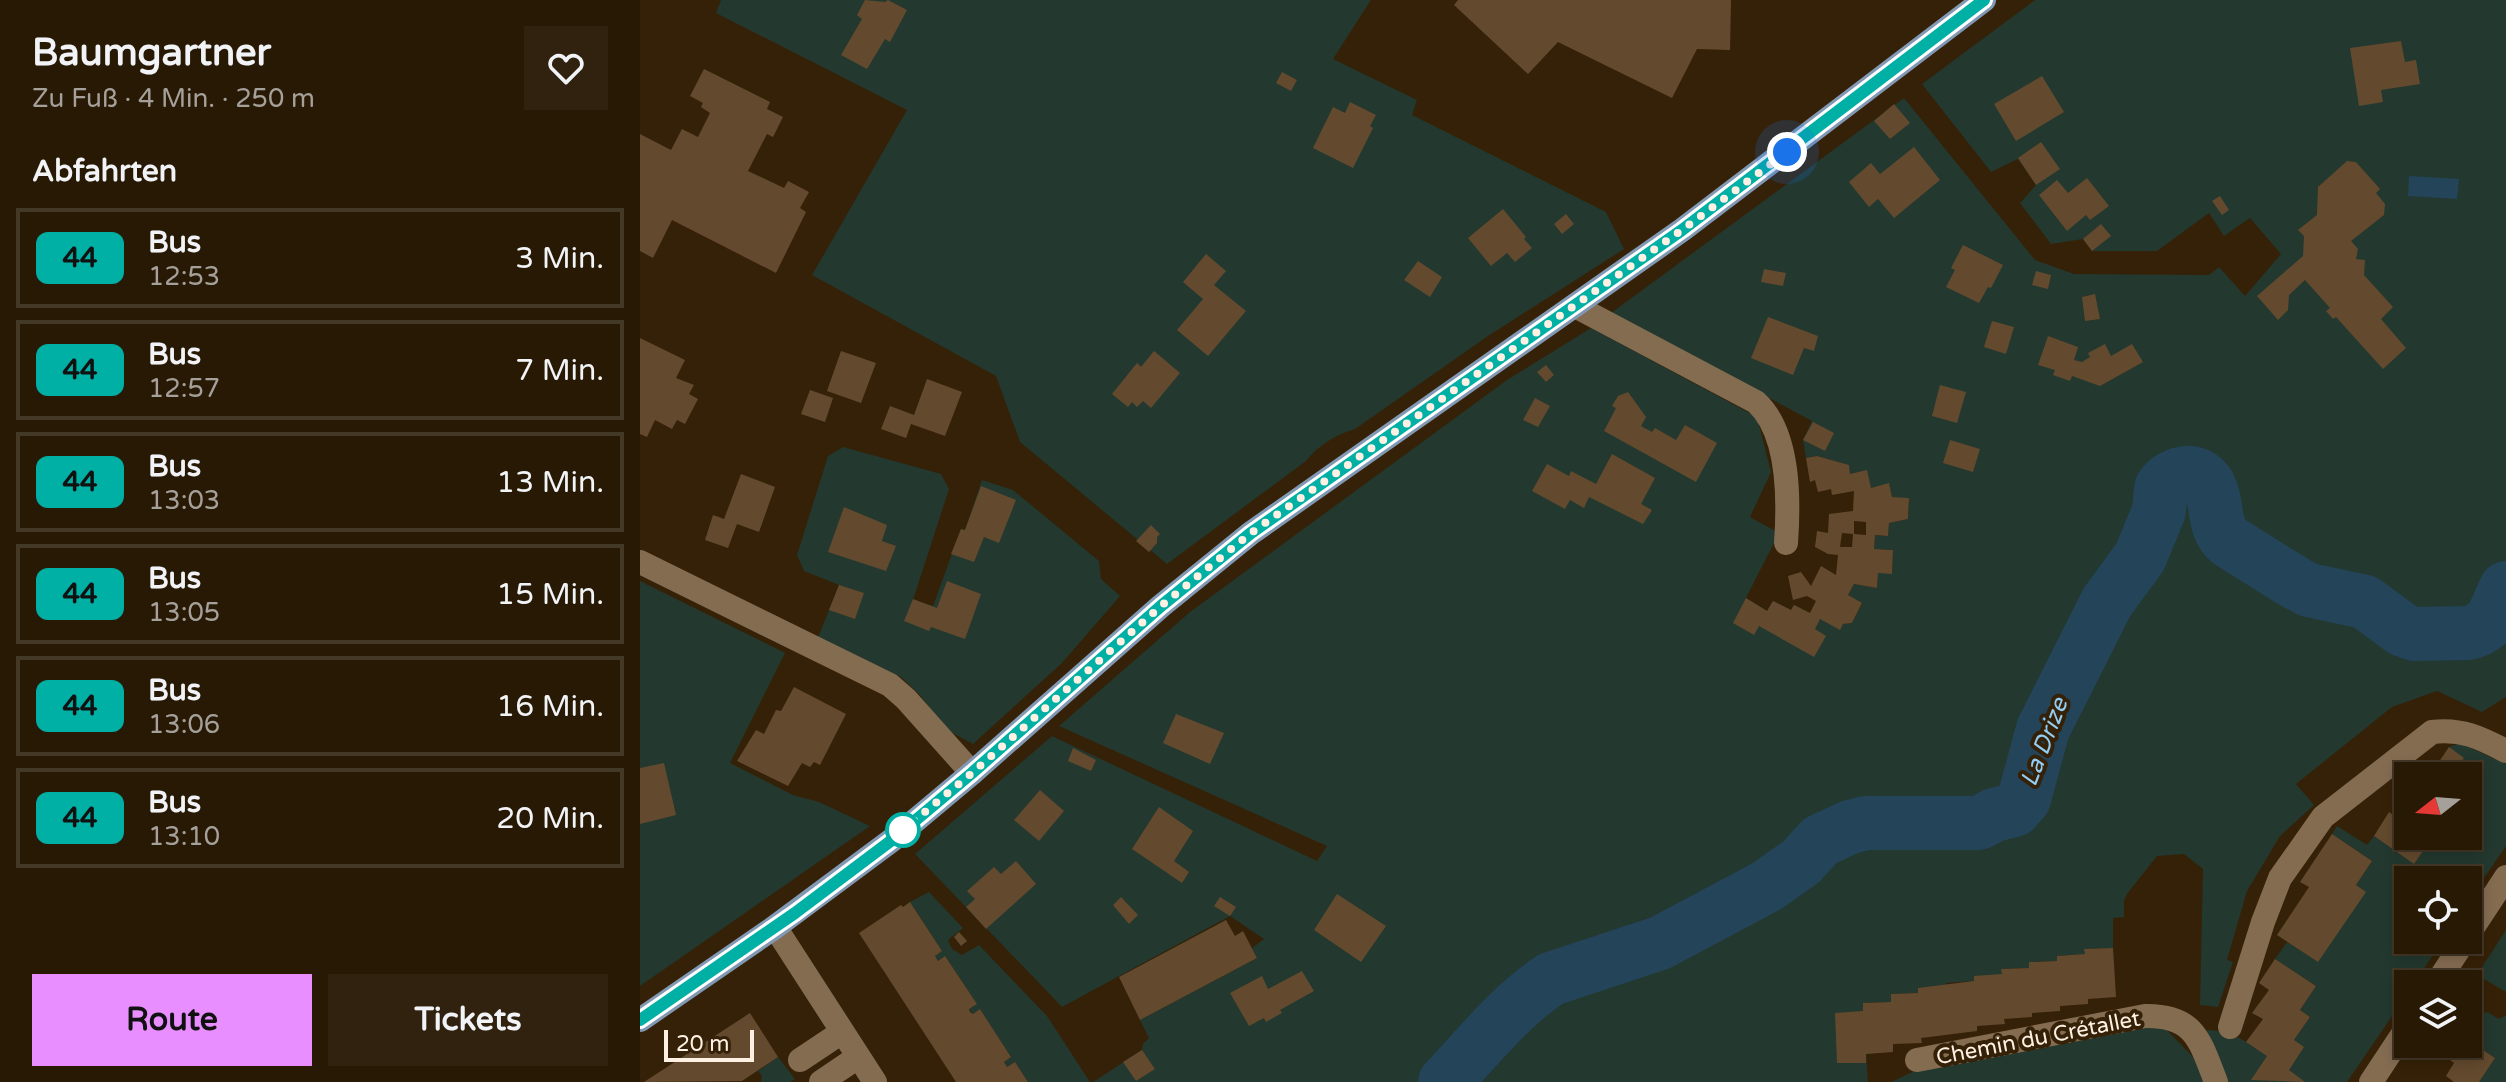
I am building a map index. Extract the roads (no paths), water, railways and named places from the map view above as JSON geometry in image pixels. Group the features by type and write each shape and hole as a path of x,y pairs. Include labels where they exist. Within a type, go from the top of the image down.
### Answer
{"main road":[{"path":"640,1020 851,872 972,773 1161,606 1251,533 1741,186 1984,0"}],"street":[{"path":"1575,306 1756,402 1766,411 1773,423 1786,478 1789,503 1786,543"},
{"path":"640,562 890,685 972,773"},
{"path":"2230,1027 2280,878 2323,817 2432,732 2450,729 2471,733 2506,751"},
{"path":"2482,914 2506,877"},
{"path":"775,927 875,1082"},
{"name":"Chemin du Crétallet","path":"1917,1060 2163,1015 2175,1018 2190,1028 2204,1051 2216,1082"},
{"path":"800,1060 842,1032"},
{"path":"2371,1082 2394,1047"},
{"path":"821,1082 858,1057"}],"water":[{"path":"2409,176 2459,179 2457,199 2408,196"}],"waterway":[{"name":"La Drize","path":"1445,1082 1509,1014 1551,979 1660,943 1767,886 1801,862 1820,841 1866,823 1979,823 2014,810 2024,799 2043,729 2107,602 2140,557 2159,511 2161,488 2173,477 2194,474 2207,482 2218,525 2230,542 2309,590 2365,602 2403,630 2414,634 2469,633 2478,630 2491,621 2506,588"}]}
